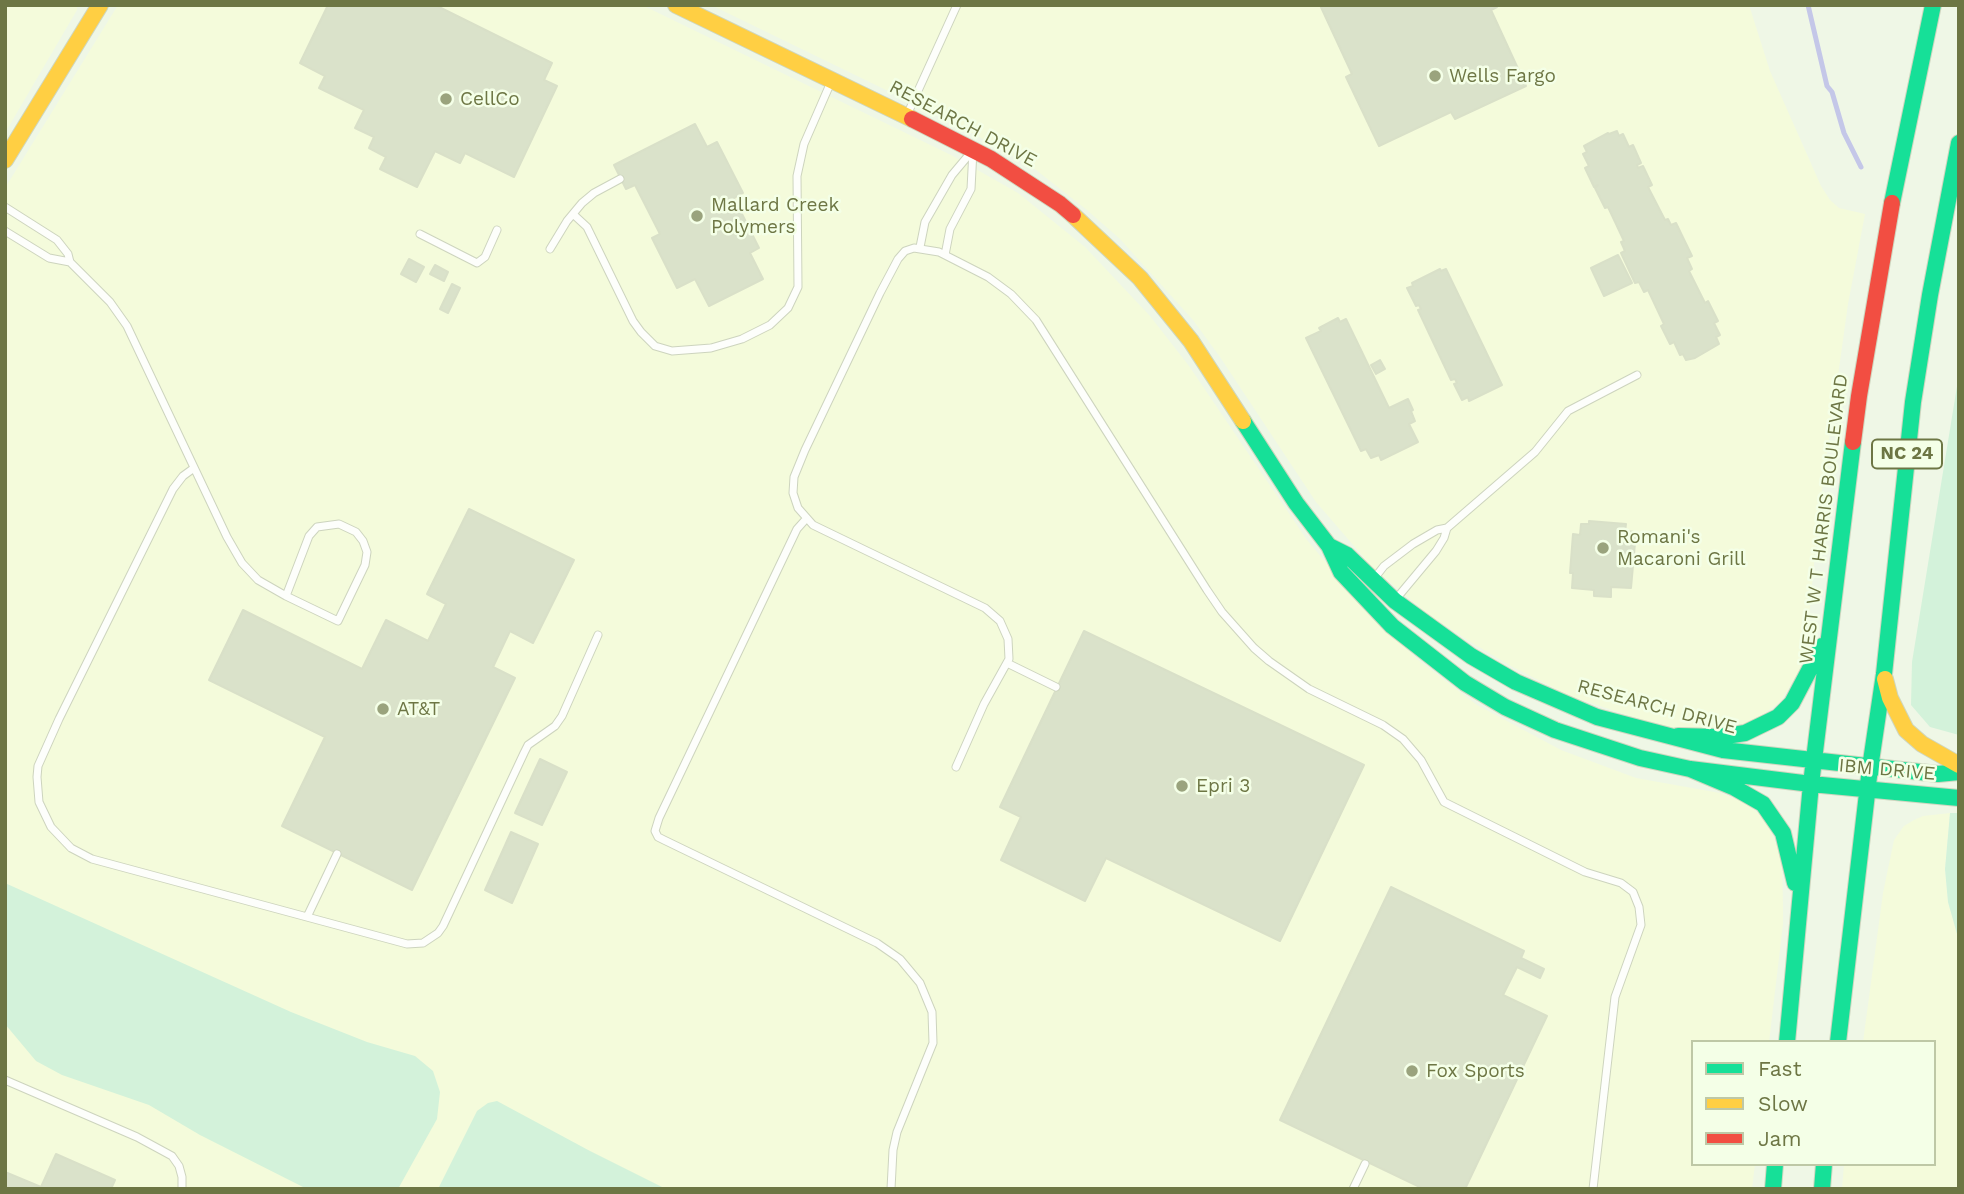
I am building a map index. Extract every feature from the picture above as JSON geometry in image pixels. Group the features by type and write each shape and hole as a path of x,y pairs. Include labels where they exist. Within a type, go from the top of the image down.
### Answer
{"main road":[{"path":"5,160 100,5"},
{"name":"RESEARCH DRIVE","path":"676,5 906,116 1015,173 1060,204 1101,239 1140,278 1191,341 1296,503 1329,546 1336,564 1360,594 1412,643 1465,683 1505,707 1594,744 1690,769 1811,784"},
{"name":"WEST W T HARRIS BOULEVARD","path":"1787,1040 1811,784 1859,396 1893,197 1933,5"},
{"name":"NC 24","path":"1838,1040 1870,768 1884,674 1913,402 1959,143"},
{"name":"RESEARCH DRIVE","path":"1329,546 1347,555 1395,601 1471,656 1525,687 1597,717 1678,736 1723,750 1814,760"},
{"path":"1678,736 1720,737 1745,733 1778,717 1792,703 1805,682 1831,627"},
{"path":"1884,674 1890,698 1906,730 1922,744 1959,765"},
{"name":"IBM DRIVE","path":"1814,760 1938,774 1959,772"},
{"path":"1690,769 1749,795 1763,804 1774,817 1783,833 1800,904"},
{"name":"IBM DRIVE","path":"1811,784 1959,798"},
{"path":"1773,1189 1775,1166"},
{"path":"1822,1189 1824,1166"}],"lane":[{"path":"906,116 957,5"},
{"path":"573,214 587,227 633,321 655,346 671,351 711,348 770,325 788,308 798,287 797,176 804,144 832,81"},
{"path":"919,247 925,222 952,175 973,150"},
{"path":"945,255 950,229 971,189 973,150"},
{"path":"550,249 573,214 594,193 620,179"},
{"path":"5,207 57,240 68,254 70,262 110,302 127,326 227,537 242,562 258,580 286,596 338,621 367,558 365,545 356,532 331,523 323,524 312,531 286,596"},
{"path":"420,234 477,263 485,257 497,230"},
{"path":"5,231 49,258 70,262"},
{"path":"956,768 1010,654 1008,639 1000,621 988,610 819,529 806,519 795,501 793,486 805,450 898,259 905,251 919,247 970,266 1000,285 1036,320 1207,590 1229,621 1254,648 1309,689 1383,725 1403,739 1422,760 1444,802 1585,872 1621,883 1633,892 1639,907 1641,925 1615,997 1592,1189"},
{"path":"1360,594 1384,566 1413,544 1437,530 1447,528 1535,452 1568,411 1637,375"},
{"path":"194,468 183,476 173,489 38,766 39,802 51,827 71,848 92,859 415,945 423,943 438,933 528,745 555,726 562,716 598,635"},
{"path":"806,519 799,525 659,817 655,831 658,837 871,939 900,959 920,984 932,1012 933,1043 897,1132 891,1189"},
{"path":"1382,616 1436,551 1447,528"},
{"path":"1007,663 1056,687"},
{"path":"307,917 337,853"},
{"path":"5,1080 137,1137 172,1156 179,1166 182,1189"},
{"path":"1353,1189 1365,1164"}],"shaded area":[{"path":"5,5 77,5 77,10 5,133"},
{"path":"118,5 642,5 951,155 1018,193 1085,247 1150,316 1189,366 1307,540 1360,603 1418,660 1477,705 1561,750 1636,778 1720,793 1747,803 1767,822 1782,858 1783,907 1769,1040 1691,1040 1691,1166 1755,1166 1752,1189 5,1189 5,188"},
{"path":"711,5 1749,5 1770,71 1821,186 1839,208 1865,214 1848,304 1819,512 1806,648 1801,668 1780,702 1745,727 1685,731 1570,696 1469,641 1428,614 1373,568 1316,502 1193,320 1120,239 1087,210 1031,166 954,123"},
{"path":"1959,374 1959,735 1930,727 1911,705 1912,662"},
{"path":"1950,813 1945,869 1948,902 1959,941 1959,1189 1842,1189 1844,1166 1936,1166 1936,1040 1863,1040 1883,893 1894,840 1904,826 1923,816"},
{"path":"1950,813 1959,813 1959,941 1948,902 1945,869"},
{"path":"5,883 291,1012 367,1042 415,1056 433,1071 440,1092 437,1119 398,1189 307,1189 200,1135 149,1105 62,1075 36,1061 5,1024"},
{"path":"497,1101 666,1189 438,1189 477,1111 488,1103"}],"building":[{"name":"CellCo","path":"328,5 435,5 552,63 544,80 557,86 514,177 465,153 460,163 435,151 417,187 380,169 386,157 369,148 374,137 355,128 364,110 319,88 325,76 300,63"},
{"name":"Wells Fargo","path":"1320,5 1496,5 1497,7 1491,10 1526,86 1455,119 1451,112 1379,146 1346,77 1352,74"},
{"name":"Mallard Creek Polymers","path":"695,124 707,147 717,142 743,193 734,198 759,248 750,253 763,279 709,306 695,279 677,288 652,238 660,234 635,185 626,189 614,165"},
{"path":"1617,131 1619,136 1623,134 1629,147 1633,145 1641,163 1637,165 1638,168 1643,166 1652,185 1648,187 1665,220 1668,219 1671,225 1676,223 1692,256 1687,258 1692,269 1689,271 1705,303 1708,301 1718,321 1714,323 1720,335 1716,337 1719,344 1695,358 1686,360 1683,354 1680,355 1674,342 1670,344 1648,290 1644,292 1639,282 1635,283 1621,253 1625,251 1621,242 1624,241 1608,207 1605,208 1595,188 1598,185 1594,187 1585,168 1589,166 1583,154 1587,152 1584,146"},
{"path":"1618,255 1632,283 1604,296 1591,268"},
{"path":"409,259 424,267 416,282 401,274"},
{"path":"435,265 448,272 444,281 430,274"},
{"path":"1440,269 1446,269 1502,385 1469,401 1468,397 1462,400 1454,384 1457,383 1455,379 1451,380 1418,310 1421,309 1419,305 1416,306 1407,288"},
{"path":"452,284 460,288 448,313 440,309"},
{"path":"1338,318 1340,322 1346,319 1389,408 1408,399 1413,410 1411,411 1415,421 1409,424 1418,442 1381,460 1379,455 1371,458 1366,449 1361,451 1306,338"},
{"path":"1380,360 1385,369 1376,374 1371,365"},
{"name":"AT&T","path":"469,509 574,560 533,643 510,631 493,667 515,678 412,890 282,826 325,737 209,680 243,610 362,669 386,620 428,641 446,604 427,594"},
{"name":"Romani's Macaroni Grill","path":"1589,521 1626,524 1625,531 1636,532 1631,588 1611,587 1611,597 1594,596 1594,590 1572,588 1573,573 1570,573 1573,534 1580,535 1581,524 1589,524"},
{"name":"Epri 3","path":"1084,631 1364,765 1280,941 1106,858 1085,901 1001,860 1021,817 1000,807"},
{"path":"540,759 567,772 542,825 515,813"},
{"path":"511,832 538,844 512,903 485,890"},
{"name":"Fox Sports","path":"1391,887 1524,951 1521,958 1544,969 1540,978 1517,967 1503,995 1547,1016 1465,1189 1424,1189 1280,1120"},
{"path":"56,1154 115,1180 111,1189 5,1189 5,1172 41,1187"}],"waterway":[{"path":"1808,5 1827,86 1832,92 1844,133 1861,167"}],"traffic: fast":[{"path":"1892,203 1933,5"},
{"path":"1838,1040 1870,768 1884,674 1913,402 1959,143"},
{"path":"1243,421 1296,503 1329,546 1341,572 1392,626 1465,683 1505,707 1555,730 1640,758 1690,769 1959,798"},
{"path":"1787,1040 1811,784 1853,442"},
{"path":"1329,546 1347,555 1395,601 1471,656 1516,682 1597,717 1723,750 1938,774 1959,772"},
{"path":"1678,736 1720,737 1745,733 1778,717 1792,703 1822,646"},
{"path":"1690,769 1735,788 1763,804 1783,833 1795,883"},
{"path":"1773,1189 1775,1166"},
{"path":"1822,1189 1824,1166"}],"traffic: slow":[{"path":"5,160 100,5"},
{"path":"676,5 912,119"},
{"path":"1073,215 1140,278 1191,341 1243,421"},
{"path":"1885,679 1890,698 1906,730 1922,744 1959,765"}],"traffic: jam":[{"path":"912,119 991,159 1073,215"},
{"path":"1853,442 1892,203"}],"place":[{"name":"Wells Fargo","path":"1435,76"},
{"name":"CellCo","path":"446,99"},
{"name":"Mallard Creek Polymers","path":"697,216"},
{"name":"Romani's Macaroni Grill","path":"1603,548"},
{"name":"AT&T","path":"383,709"},
{"name":"Epri 3","path":"1182,786"},
{"name":"Fox Sports","path":"1412,1071"}]}
